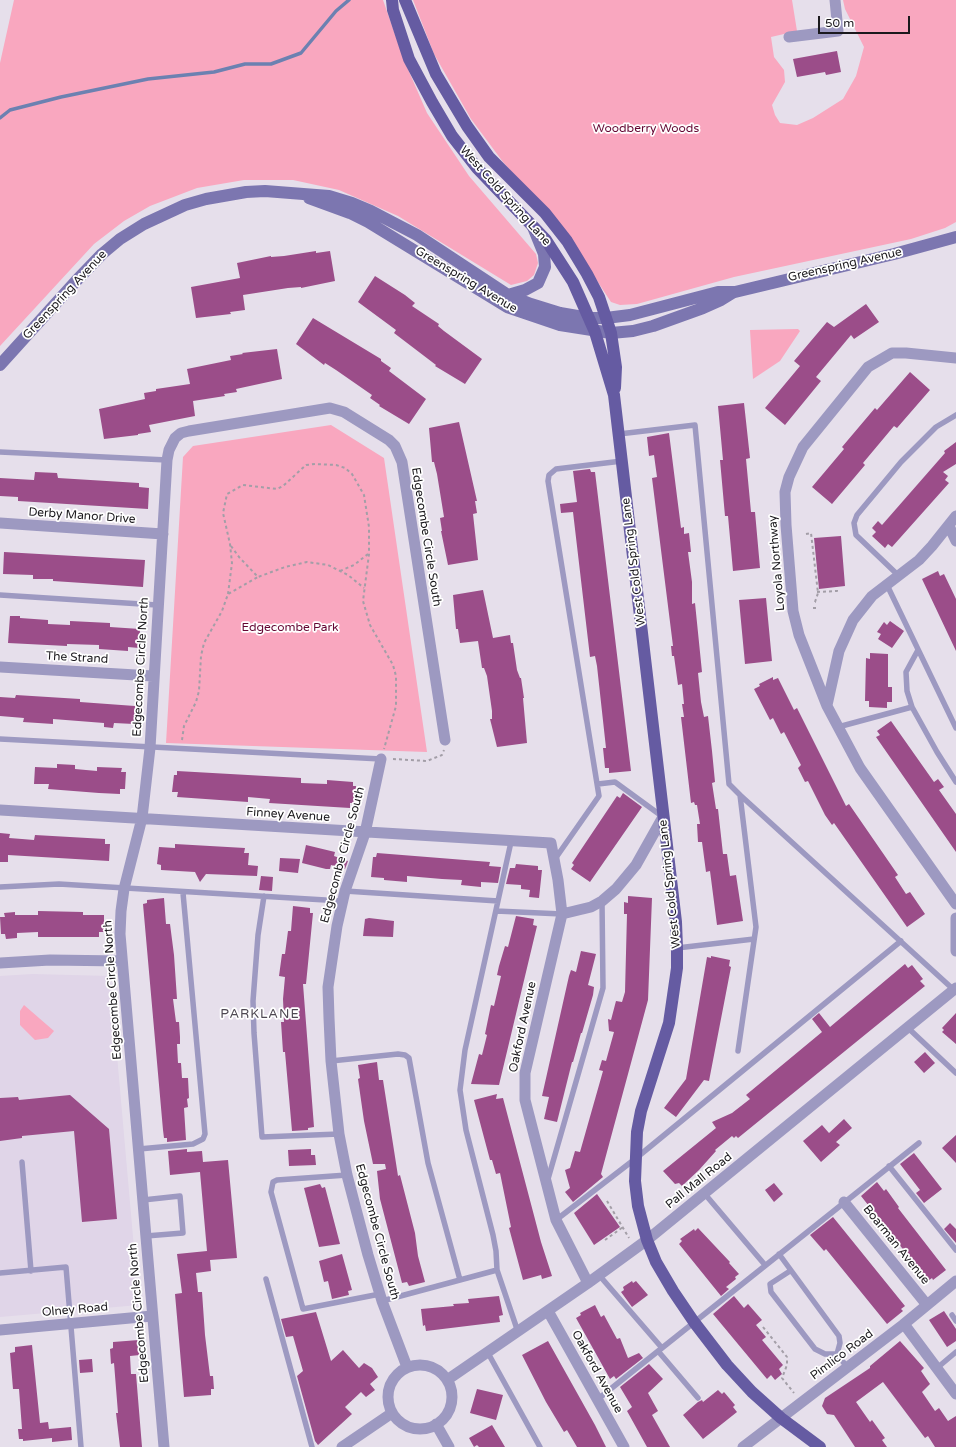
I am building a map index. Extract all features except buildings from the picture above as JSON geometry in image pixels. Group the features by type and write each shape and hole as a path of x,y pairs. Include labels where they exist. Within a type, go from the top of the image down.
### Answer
{"main road":[{"name":"West Cold Spring Lane","path":"392,0 393,10 409,59 428,96 448,129 477,168 546,240 574,282 595,332 614,395 676,922 677,968 669,1023 641,1111 637,1132 635,1181 638,1206 647,1240 669,1286 727,1365 752,1392 781,1418 820,1447"},
{"name":"West Cold Spring Lane","path":"405,0 436,74 467,126 489,157 545,213 567,241 587,274 599,297 611,333 616,366 616,384 614,395"},
{"name":"Greenspring Avenue","path":"0,365 102,254 144,224 185,205 226,194 265,191 329,196 371,211 417,235 508,295 560,313 589,318 606,318 630,315 718,292 735,292 915,249 956,237"},
{"name":"Greenspring Avenue","path":"295,193 350,213 368,222 507,307 526,315 560,325 595,332 611,333 633,331 653,326 721,300 735,292"},
{"path":"508,295 525,290 538,282 545,267 544,254 532,224"}],"street":[{"path":"789,37 838,31 835,0"},
{"name":"Loyola Northway","path":"956,358 892,353 868,367 803,447 789,477 785,492 786,525 793,611 800,635 827,706 860,768 956,904"},
{"name":"Edgecombe Circle South","path":"167,460 171,443 181,433 320,408 340,410 392,443 402,462 445,740"},
{"name":"Edgecombe Circle North","path":"164,1447 122,961 121,911 124,889 142,818 150,748 157,605 167,460"},
{"path":"827,706 834,673 845,635 853,620 872,596 899,576 932,546 956,516"},
{"name":"Derby Manor Drive","path":"0,523 163,534"},
{"path":"949,526 956,541"},
{"name":"The Strand","path":"0,667 153,676"},
{"name":"Edgecombe Circle South","path":"381,759 365,833 344,896 331,957 328,987 331,1061 339,1134 347,1176 381,1298 407,1367"},
{"name":"Finney Avenue","path":"0,810 512,842 551,843 562,914"},
{"path":"562,914 578,911 602,901 628,876 636,865 663,817"},
{"name":"Oakford Avenue","path":"562,914 525,1073 525,1100 556,1220 588,1283"},
{"path":"956,918 956,951"},
{"path":"0,963 50,960 122,961"},
{"name":"Pall Mall Road","path":"447,1380 588,1283 647,1240 955,989"},
{"name":"Boarman Avenue","path":"844,1202 927,1305"},
{"name":"Pimlico Road","path":"743,1447 904,1324 956,1282"},
{"name":"Oakford Avenue","path":"548,1311 624,1447"},
{"name":"Olney Road","path":"0,1330 152,1316"},
{"path":"904,1324 956,1394"},
{"path":"418,1365 427,1366 436,1369 447,1380 451,1389 449,1410 436,1424 422,1428 407,1426 399,1421 392,1413 388,1402 390,1386 398,1373 407,1367 418,1365"},
{"path":"342,1447 392,1413"},
{"path":"436,1424 449,1447"}],"lane":[{"path":"899,576 856,535 854,523 857,515 911,451 936,428 956,415"},
{"path":"619,434 695,425 729,784 901,942 955,989"},
{"path":"0,452 167,460"},
{"path":"554,860 599,796 548,481 549,475 556,469 622,462"},
{"path":"887,584 956,728"},
{"path":"0,595 157,605"},
{"path":"918,650 906,672 907,691 912,707 937,752 956,782"},
{"path":"838,726 912,707"},
{"path":"0,739 381,759"},
{"path":"598,784 615,782 663,817"},
{"path":"738,1051 756,927 740,795"},
{"path":"512,842 465,1050 460,1090 466,1130 494,1240 496,1270 518,1332"},
{"path":"0,886 46,884 183,893 498,901"},
{"path":"139,1149 193,1144 203,1140 205,1134 183,893"},
{"path":"264,896 258,935 253,1001 262,1137 339,1134"},
{"path":"546,1185 603,988 602,901"},
{"path":"496,911 562,914"},
{"path":"677,948 754,939"},
{"path":"556,1220 635,1159 901,942"},
{"path":"907,1027 956,1073"},
{"path":"331,1061 398,1054 405,1055 409,1058 428,1163 460,1280"},
{"path":"598,1399 919,1143"},
{"path":"22,1162 31,1271"},
{"path":"889,1166 956,1250"},
{"path":"347,1176 277,1180 273,1182 271,1192 303,1309 381,1298 496,1270"},
{"path":"704,1193 765,1265"},
{"path":"143,1200 180,1196 184,1232 146,1236"},
{"path":"779,1254 839,1336 840,1343 837,1354"},
{"path":"0,1273 66,1268 81,1447"},
{"path":"790,1271 770,1284 770,1292 815,1349 825,1354 837,1354"},
{"path":"599,1274 698,1398"},
{"path":"266,1280 312,1447"},
{"path":"952,1315 956,1321"},
{"path":"936,1368 956,1352"},
{"path":"488,1353 540,1447"},
{"path":"837,1354 847,1368"}],"path":[{"path":"182,749 184,726 196,702 199,691 201,656 204,643 222,611 228,594 232,563 230,544 222,513 227,494 243,485 277,489 283,486 306,466 326,464 345,468 359,485 364,495 369,527 369,554 363,601 370,625 393,664 396,676 396,706 381,759 428,761 435,759 442,755 445,740"},
{"path":"806,534 811,533 818,592 816,602 813,602"},
{"path":"230,544 239,557 258,577"},
{"path":"340,571 354,565 369,554"},
{"path":"228,594 258,577 285,567 307,562 328,565 340,571 364,588"},
{"path":"818,592 837,591 837,588"},
{"path":"607,1201 631,1241"},
{"path":"605,1240 623,1227"},
{"path":"763,1327 787,1357 787,1365 782,1378 796,1396"}],"shaded area":[{"path":"33,974 110,976 139,1305 0,1317 0,976"}],"green space":[{"path":"14,0 383,0 404,60 427,113 469,176 536,254 538,263 534,275 527,281 511,285 398,216 339,190 293,180 244,180 197,188 150,206 124,221 94,244 0,346 0,63"},
{"name":"Woodberry Woods","path":"413,0 792,0 797,31 771,37 774,57 784,70 785,82 772,105 775,115 780,123 797,125 813,118 843,99 856,76 864,47 845,9 843,0 956,0 956,222 945,228 911,239 734,277 637,304 620,305 611,302 565,232 503,162 471,119 434,54"},
{"path":"798,329 800,331 780,361 753,379 750,330"},
{"name":"Edgecombe Park","path":"331,425 384,458 427,752 166,743 183,457 193,446"},
{"path":"24,1005 54,1031 48,1038 35,1040 20,1025 20,1011"}],"waterway":[{"path":"0,118 10,110 61,97 148,79 214,72 245,64 271,64 301,53 336,11 349,0"}],"district":[{"name":"PARKLANE","path":"260,1015"}]}
